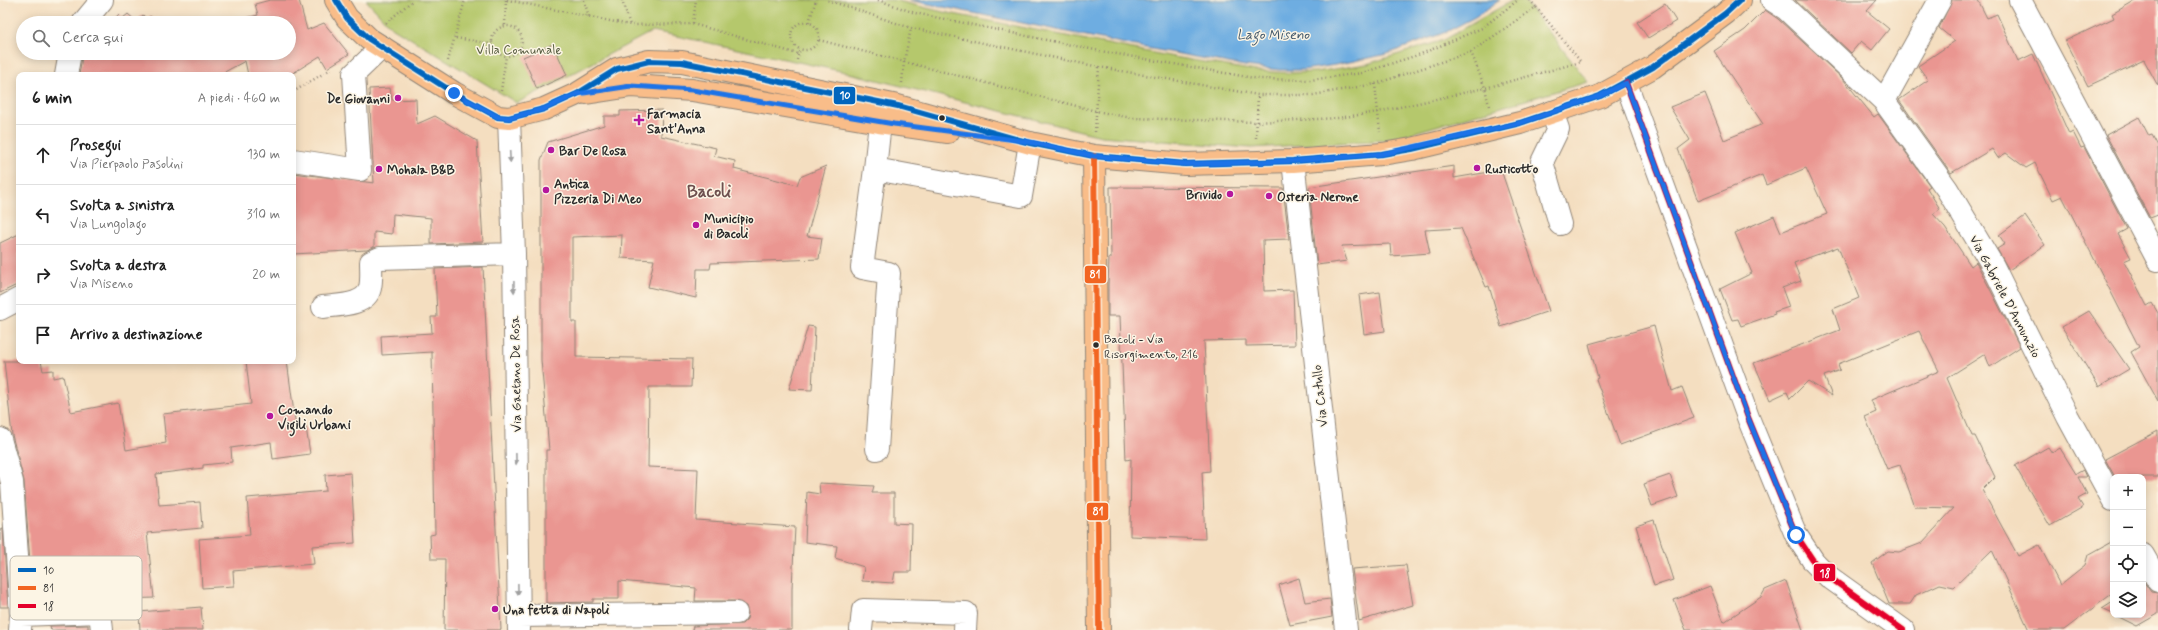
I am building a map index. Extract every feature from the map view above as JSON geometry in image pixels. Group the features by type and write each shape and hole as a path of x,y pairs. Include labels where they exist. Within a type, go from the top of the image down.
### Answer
{"main road":[{"path":"336,0 348,18 369,39 381,37 454,93 504,118 544,109 577,94 631,86 692,90 881,113 1094,156 1185,164 1293,161 1382,154 1412,149 1520,123 1600,96 1626,83 1653,67 1726,13 1740,0"},
{"path":"1094,156 1098,630"}],"street":[{"path":"89,16 102,0"},
{"name":"Via Gabriele D'Annunzio","path":"1772,0 1786,9 1884,101 1947,189 1993,266 2068,417 2110,494"},
{"path":"1884,101 1940,0"},
{"path":"2020,0 2158,260"},
{"path":"296,160 360,170 354,74 381,37"},
{"path":"67,72 69,60"},
{"path":"1626,83 1749,420 1796,535 1814,562 1829,577 1903,630"},
{"path":"1552,112 1558,129 1542,162 1560,224"},
{"path":"877,449 889,273 862,268 881,113"},
{"name":"Via Gaetano De Rosa","path":"504,118 514,254 519,623"},
{"path":"875,169 1021,196 1030,142"},
{"name":"Via Catullo","path":"1293,161 1346,630"},
{"path":"323,307 354,303 363,297 370,289 371,262 380,258 514,254"},
{"path":"0,309 16,301"},
{"path":"0,439 13,556"},
{"path":"2146,559 2158,581"},
{"path":"861,630 863,610 966,613 965,630"},
{"path":"519,623 736,613"},
{"path":"20,622 36,620"},
{"path":"101,620 102,630"}],"path":[{"path":"381,37 413,0"},
{"path":"448,64 465,0"},
{"path":"505,26 506,0 630,25 693,24 798,54"},
{"path":"584,0 589,17"},
{"path":"622,0 630,25"},
{"path":"693,24 696,0"},
{"path":"809,22 816,0"},
{"path":"826,0 912,28 1099,67 1222,90 1258,95 1313,95 1375,84 1471,52 1536,7"},
{"path":"878,0 915,13 1100,51 1259,79 1310,80 1362,73 1421,54 1482,28 1518,0"},
{"path":"819,40 1096,111 1132,118 1257,122 1338,118 1378,112 1485,88 1581,62 1530,0"},
{"path":"800,22 809,22 814,24 819,31 819,40 814,48 804,50 800,49 793,42 791,33 800,22"},
{"path":"505,26 518,31 522,40 519,50 511,56 506,56 497,52 492,44 493,34 496,30 505,26"},
{"path":"902,84 904,62 912,28"},
{"path":"456,38 492,44"},
{"path":"797,60 800,49"},
{"path":"1471,52 1485,88 1489,108"},
{"path":"504,118 506,56"},
{"path":"296,90 338,64"},
{"path":"1094,156 1099,67"},
{"path":"1375,84 1380,136"},
{"path":"1256,140 1258,95"}],"green space":[{"name":"Villa Comunale","path":"366,0 894,0 943,12 1174,57 1256,71 1290,73 1316,72 1367,64 1444,40 1513,0 1524,0 1588,82 1388,140 1251,148 1101,136 845,72 653,31 517,103 390,26"}],"water":[{"name":"Lago Miseno","path":"909,0 1500,0 1475,17 1446,32 1387,54 1303,70 1280,70 1245,66 1141,47"}],"building":[{"path":"270,0 299,0 307,30 324,23 349,54 327,68 320,56 295,72 247,72 245,61 225,72 80,72 82,60 296,60 296,16 254,16 258,15 255,4"},
{"path":"1795,0 1877,0 1867,11 1889,29 1872,50 1861,41 1851,53"},
{"path":"1952,0 1978,0 1987,18 1997,14 2018,61 2033,54 2069,134 2073,132 2081,148 2084,147 2127,229 2118,234 2131,258 2124,261 2147,306 2152,303 2158,313 2158,401 2131,352 2139,347 2062,196 2053,200 2035,163 2026,168 2006,153 1998,158 1992,149 1951,173 1899,100 1928,80 1918,66 1955,41 1939,28"},
{"path":"2136,0 2158,0 2158,86 2144,60 2088,86 2065,41 2114,18 2112,14"},
{"path":"1665,4 1676,21 1648,38 1637,22"},
{"path":"1765,10 1778,19 1843,79 1874,117 1878,114 1930,186 1927,188 1940,209 1933,214 1945,227 1971,266 1976,262 2020,347 1990,367 1985,354 1947,378 1972,436 1975,436 1995,477 1982,490 2018,556 2039,545 2060,585 2085,565 2088,555 2110,543 2110,595 2064,630 2029,630 1992,550 1954,587 1940,584 1916,595 1910,604 1889,604 1872,563 1888,551 1899,552 1922,543 1954,508 1915,507 1900,465 1887,469 1865,417 1876,412 1871,400 1939,371 1919,331 1838,364 1840,370 1824,376 1832,396 1808,381 1790,399 1787,392 1770,400 1754,363 1840,330 1833,309 1859,298 1838,247 1794,263 1801,281 1782,288 1789,307 1774,312 1775,314 1741,326 1738,319 1732,320 1720,289 1752,273 1735,233 1774,216 1781,232 1827,214 1806,168 1766,185 1762,175 1698,201 1678,149 1690,140 1670,107 1705,93 1724,140 1763,124 1714,51 1745,30"},
{"path":"553,44 567,75 537,89 523,57"},
{"path":"390,88 392,100 416,99 417,124 435,116 477,141 483,242 431,244 431,218 393,214 392,234 374,232 374,247 367,250 296,254 296,173 374,183 369,89"},
{"path":"662,110 661,136 716,148 714,156 735,161 734,169 797,185 800,177 826,166 807,236 822,238 819,259 711,263 710,269 697,269 696,298 648,287 654,260 621,258 622,235 572,237 572,322 576,322 576,357 692,359 691,387 649,387 648,467 698,469 696,520 795,527 792,588 792,630 692,630 693,626 742,624 747,619 748,613 746,606 736,601 695,601 696,588 619,581 619,599 593,599 593,602 546,603 546,450 549,450 541,360 541,160 548,142 604,125 604,116 620,116 620,111"},
{"path":"2139,117 2149,136 2152,135 2158,146 2158,215 2150,218 2106,135"},
{"path":"1454,166 1454,178 1501,170 1549,311 1501,327 1489,286 1486,287 1461,228 1425,230 1430,253 1391,256 1390,244 1342,246 1347,261 1317,265 1309,187"},
{"path":"1110,187 1283,188 1289,239 1263,240 1264,291 1293,290 1295,345 1246,346 1246,340 1204,341 1210,471 1202,472 1205,539 1130,536 1131,459 1126,460 1120,316 1108,316 1109,258 1111,258"},
{"path":"2025,216 2045,245 2009,270 1997,249 2005,244 1999,235"},
{"path":"16,235 16,285 0,293 0,243"},
{"path":"483,267 501,630 444,630 445,559 431,559 430,535 435,534 432,352 382,355 381,336 432,333 431,317 437,317 435,269"},
{"path":"1380,292 1385,331 1364,334 1359,295"},
{"path":"2089,311 2129,369 2099,387 2062,327"},
{"path":"808,326 815,327 812,390 789,389"},
{"path":"1654,326 1672,391 1682,387 1694,418 1620,445 1596,379 1598,378 1589,344"},
{"path":"4,361 16,361 16,364 42,364 43,371 53,370 53,378 63,376 71,412 118,403 126,450 166,443 163,414 251,404 246,364 287,364 296,428 306,427 310,454 273,459 271,442 231,448 232,462 203,465 203,468 156,474 159,505 200,502 202,528 147,533 154,598 142,598 142,556 30,556 24,481 12,435"},
{"path":"2158,431 2158,477 2146,477 2146,474 2113,474 2105,459"},
{"path":"2048,447 2052,453 2060,448 2076,474 2083,470 2086,477 2078,477 2087,494 2078,499 2083,507 2050,526 2015,466"},
{"path":"351,473 355,543 312,546 314,564 233,571 234,586 202,588 199,539 250,535 247,498 326,491 325,475"},
{"path":"1670,475 1678,497 1652,506 1644,484"},
{"path":"819,483 874,486 872,493 894,493 894,523 912,524 911,572 895,572 893,583 862,581 864,567 835,558 837,546 805,542 807,492 820,494"},
{"path":"1654,520 1673,580 1654,586 1636,526"},
{"path":"3,528 8,607 0,607 0,529"},
{"path":"1406,565 1413,605 1359,621 1352,569"},
{"path":"1299,578 1305,602 1330,599 1332,617 1290,625 1279,585"},
{"path":"1786,581 1803,630 1686,630 1674,600 1710,586 1724,622 1761,597 1765,590"},
{"path":"2146,585 2151,592 2158,593 2158,614 2137,626 2121,618 2146,618"},
{"path":"2110,604 2110,613 2102,609"},
{"path":"201,607 203,630 140,630 139,620 142,620 142,612"},
{"path":"88,625 88,630 51,630 50,626"}],"transit line":[{"name":"10","path":"336,0 347,18 369,39 454,93 498,117 509,118 544,109 577,94 617,69 649,61 682,62 898,106 1030,143 1094,156 1185,164 1293,161 1382,154 1412,149 1520,123 1600,96 1653,67 1726,13 1740,0"},
{"name":"18","path":"1626,83 1749,420 1796,535 1814,562 1829,577 1903,630"},
{"name":"81","path":"1094,156 1099,630"}],"place":[{"name":"De Giovanni","path":"398,98"},
{"name":"Farmacia Sant'Anna","path":"639,120"},
{"name":"Bar De Rosa","path":"551,150"},
{"name":"Rusticotto","path":"1477,168"},
{"name":"Mohala B&B","path":"379,169"},
{"name":"Antica Pizzeria Di Meo","path":"546,190"},
{"name":"Brivido","path":"1230,194"},
{"name":"Osteria Nerone","path":"1269,196"},
{"name":"Municipio di Bacoli","path":"696,225"},
{"name":"Bacoli - Via Risorgimento, 216","path":"1096,345"},
{"name":"Comando Vigili Urbani","path":"270,416"},
{"name":"Una fetta di Napoli","path":"495,609"}],"district":[{"name":"Bacoli","path":"709,191"}],"route":[{"path":"454,93 498,117 509,118 544,109 577,94 631,86 692,90 894,124 1030,142 1094,156 1185,164 1293,161 1382,154 1412,149 1520,123 1600,96 1626,83 1749,420 1796,535"}]}
